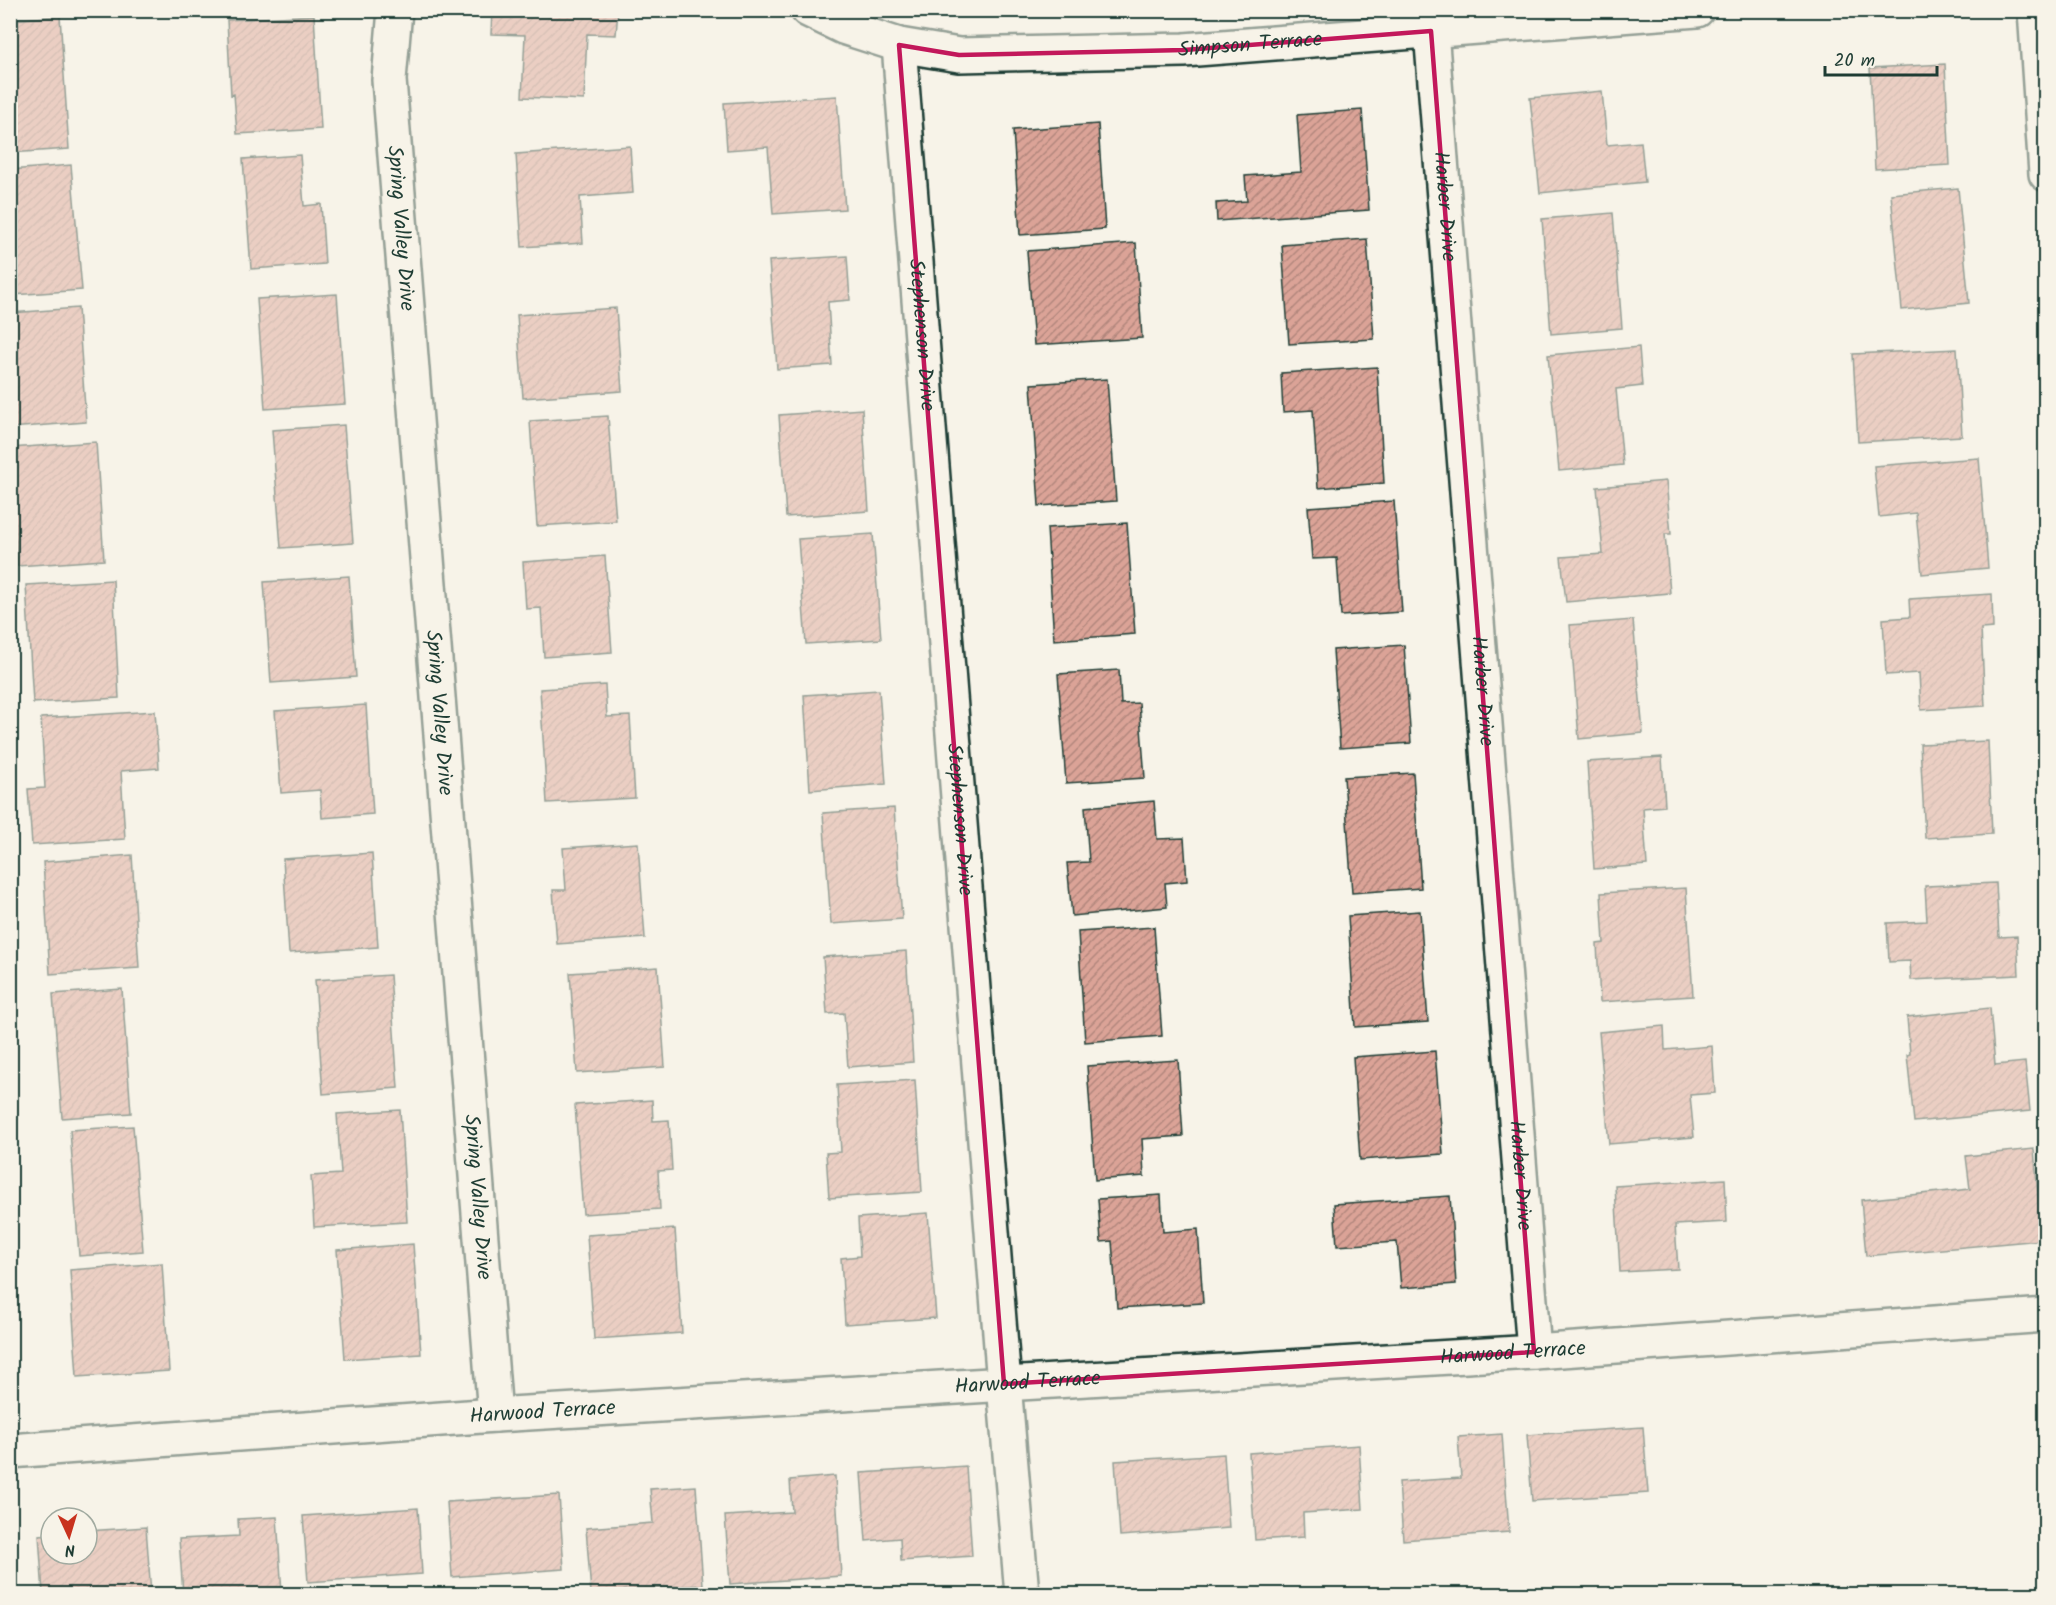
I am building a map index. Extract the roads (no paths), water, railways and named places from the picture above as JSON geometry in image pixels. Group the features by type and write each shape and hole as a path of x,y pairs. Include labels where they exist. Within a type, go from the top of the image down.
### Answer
{"street":[{"name":"Spring Valley Drive","path":"395,10 389,80 495,1415"},
{"name":"Simpson Terrace","path":"808,10 843,27 899,45 959,55 1184,50 1697,10"},
{"path":"2035,10 2046,174"},
{"name":"Harber Drive","path":"1431,31 1534,1352"},
{"name":"Stephenson Drive","path":"899,45 1022,1594"},
{"name":"Harwood Terrace","path":"10,1451 495,1415 1534,1352 2046,1315"}]}
